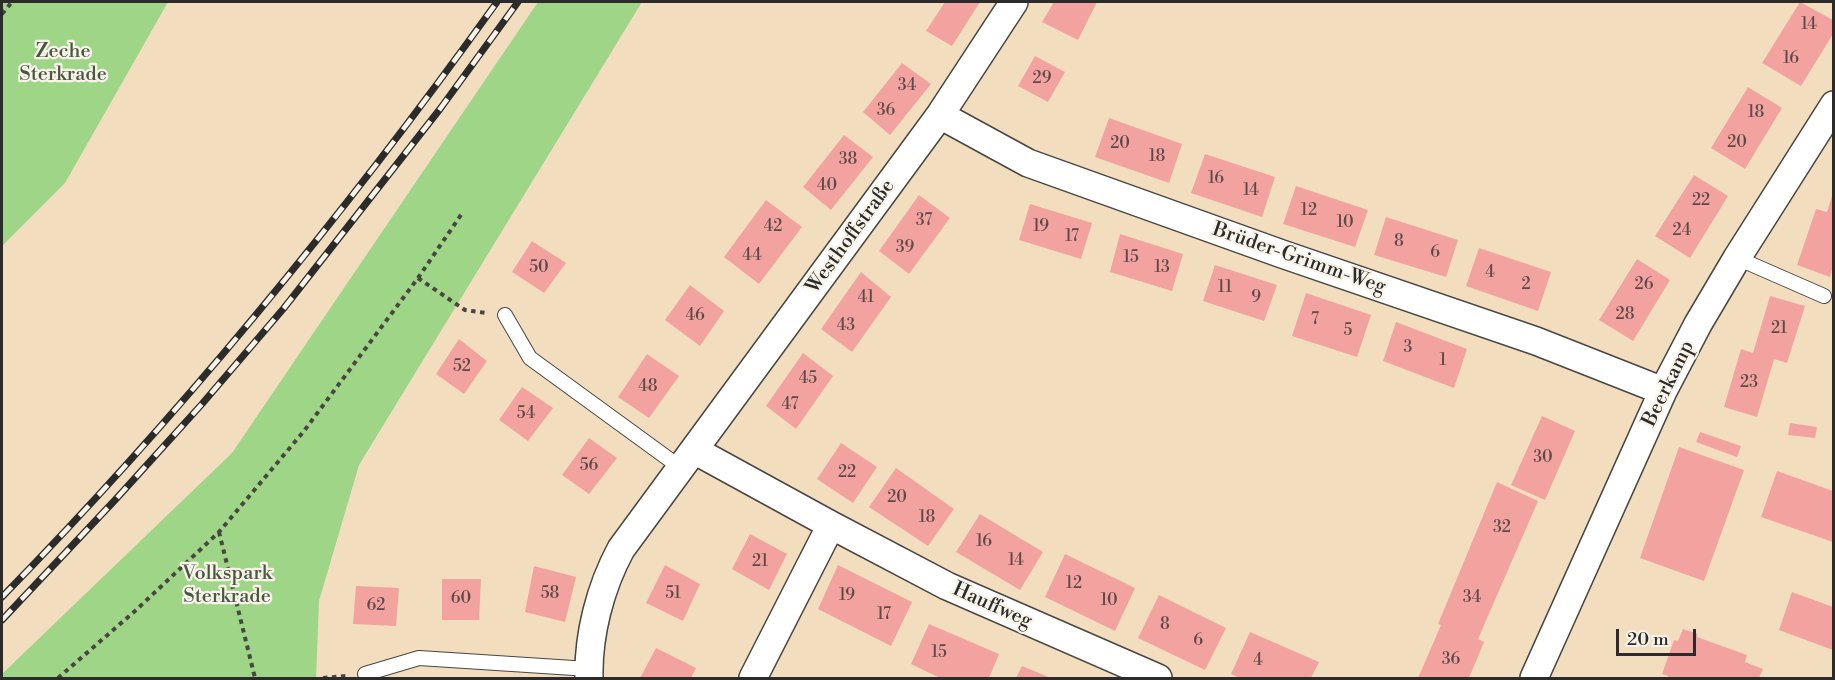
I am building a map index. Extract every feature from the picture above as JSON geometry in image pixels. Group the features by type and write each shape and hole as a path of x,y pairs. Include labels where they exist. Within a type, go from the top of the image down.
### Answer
{"street":[{"name":"Westhoffstraße","path":"589,674 594,625 611,568 621,549 940,115 1014,2"},
{"name":"Brüder-Grimm-Weg","path":"940,115 1028,163 1282,254 1536,341 1663,391"},
{"name":"Beerkamp","path":"1534,678 1663,391 1698,324 1737,258 1831,115"},
{"name":"Hauffweg","path":"687,459 831,525 958,591 1158,678"},
{"path":"753,678 831,525"}],"lane":[{"path":"1737,258 1824,296"},
{"path":"505,315 530,358 687,459"},
{"name":"Westhoffstraße","path":"365,674 418,658 589,674"}],"path":[{"path":"2,14 12,2"},
{"path":"58,678 135,611 219,532 304,431 418,278 463,212"},
{"path":"418,278 465,310 505,315"},
{"path":"219,532 255,678"}],"green space":[{"name":"Zeche Sterkrade","path":"2,2 168,2 65,183 2,246"},
{"name":"Volkspark Sterkrade","path":"538,2 642,2 359,465 319,601 316,678 2,678 2,674 232,453"}],"building":[{"path":"945,2 980,2 952,46 926,31"},
{"path":"1054,2 1097,2 1078,40 1042,22"},
{"path":"1800,2 1833,20 1833,34 1801,86 1762,63"},
{"path":"1035,56 1065,72 1048,102 1018,86"},
{"path":"902,63 931,84 890,135 863,112"},
{"path":"1748,87 1782,108 1745,169 1711,148"},
{"path":"1109,118 1182,144 1169,183 1095,157"},
{"path":"844,135 873,157 831,210 803,187"},
{"path":"1205,154 1275,177 1262,217 1191,193"},
{"path":"1694,175 1728,196 1690,258 1655,236"},
{"path":"1296,186 1368,210 1355,247 1283,224"},
{"path":"1833,193 1833,266 1830,277 1797,265 1816,209 1827,212"},
{"path":"919,195 950,218 909,274 879,251"},
{"path":"766,200 802,227 759,284 724,257"},
{"path":"1030,204 1092,223 1081,259 1019,240"},
{"path":"1386,217 1458,240 1446,277 1374,255"},
{"path":"1120,234 1183,254 1172,291 1110,272"},
{"path":"532,241 566,263 544,293 512,272"},
{"path":"1479,248 1551,272 1538,311 1466,286"},
{"path":"1637,259 1670,280 1633,341 1599,320"},
{"path":"1215,265 1277,285 1264,321 1203,301"},
{"path":"861,272 891,297 852,352 821,329"},
{"path":"690,285 724,311 700,346 665,320"},
{"path":"1306,293 1371,315 1357,357 1292,336"},
{"path":"1770,296 1805,306 1787,363 1774,359 1757,417 1724,407 1741,349 1753,353"},
{"path":"1396,322 1467,349 1454,388 1383,361"},
{"path":"459,339 487,361 464,394 436,374"},
{"path":"803,353 833,376 796,429 766,406"},
{"path":"647,354 679,376 649,418 618,397"},
{"path":"522,387 553,408 528,441 499,420"},
{"path":"1542,416 1575,431 1545,500 1511,485"},
{"path":"1790,423 1817,427 1815,438 1788,435"},
{"path":"1700,432 1741,446 1737,457 1696,442"},
{"path":"589,438 617,458 589,494 562,475"},
{"path":"841,443 877,467 853,503 817,479"},
{"path":"1679,447 1744,470 1704,581 1640,558"},
{"path":"896,468 954,509 928,546 869,507"},
{"path":"1777,471 1833,491 1833,542 1761,517"},
{"path":"1497,482 1538,501 1478,639 1484,642 1469,678 1418,678 1441,625 1438,624"},
{"path":"980,514 1043,552 1020,590 956,552"},
{"path":"750,534 787,554 769,590 732,569"},
{"path":"1065,554 1135,588 1115,631 1045,597"},
{"path":"665,565 700,584 683,621 646,603"},
{"path":"838,565 912,602 891,646 818,609"},
{"path":"534,566 576,577 565,622 525,612"},
{"path":"442,579 481,579 479,620 442,620"},
{"path":"356,586 399,588 396,626 353,624"},
{"path":"1792,592 1833,607 1833,650 1779,630"},
{"path":"1159,595 1226,628 1205,670 1138,638"},
{"path":"929,624 999,654 989,678 940,678 911,664"},
{"path":"1683,629 1698,634 1697,637 1747,655 1745,662 1763,669 1759,678 1667,678 1668,676 1662,674 1674,640 1678,641"},
{"path":"1250,632 1319,662 1311,678 1240,678 1231,674"},
{"path":"656,648 696,668 691,678 640,678"},
{"path":"1022,666 1051,678 1016,678"}],"railway":[{"path":"2,597 69,527 199,383 382,157 497,2"},
{"path":"2,620 202,404 284,308 440,109 518,2"}]}
